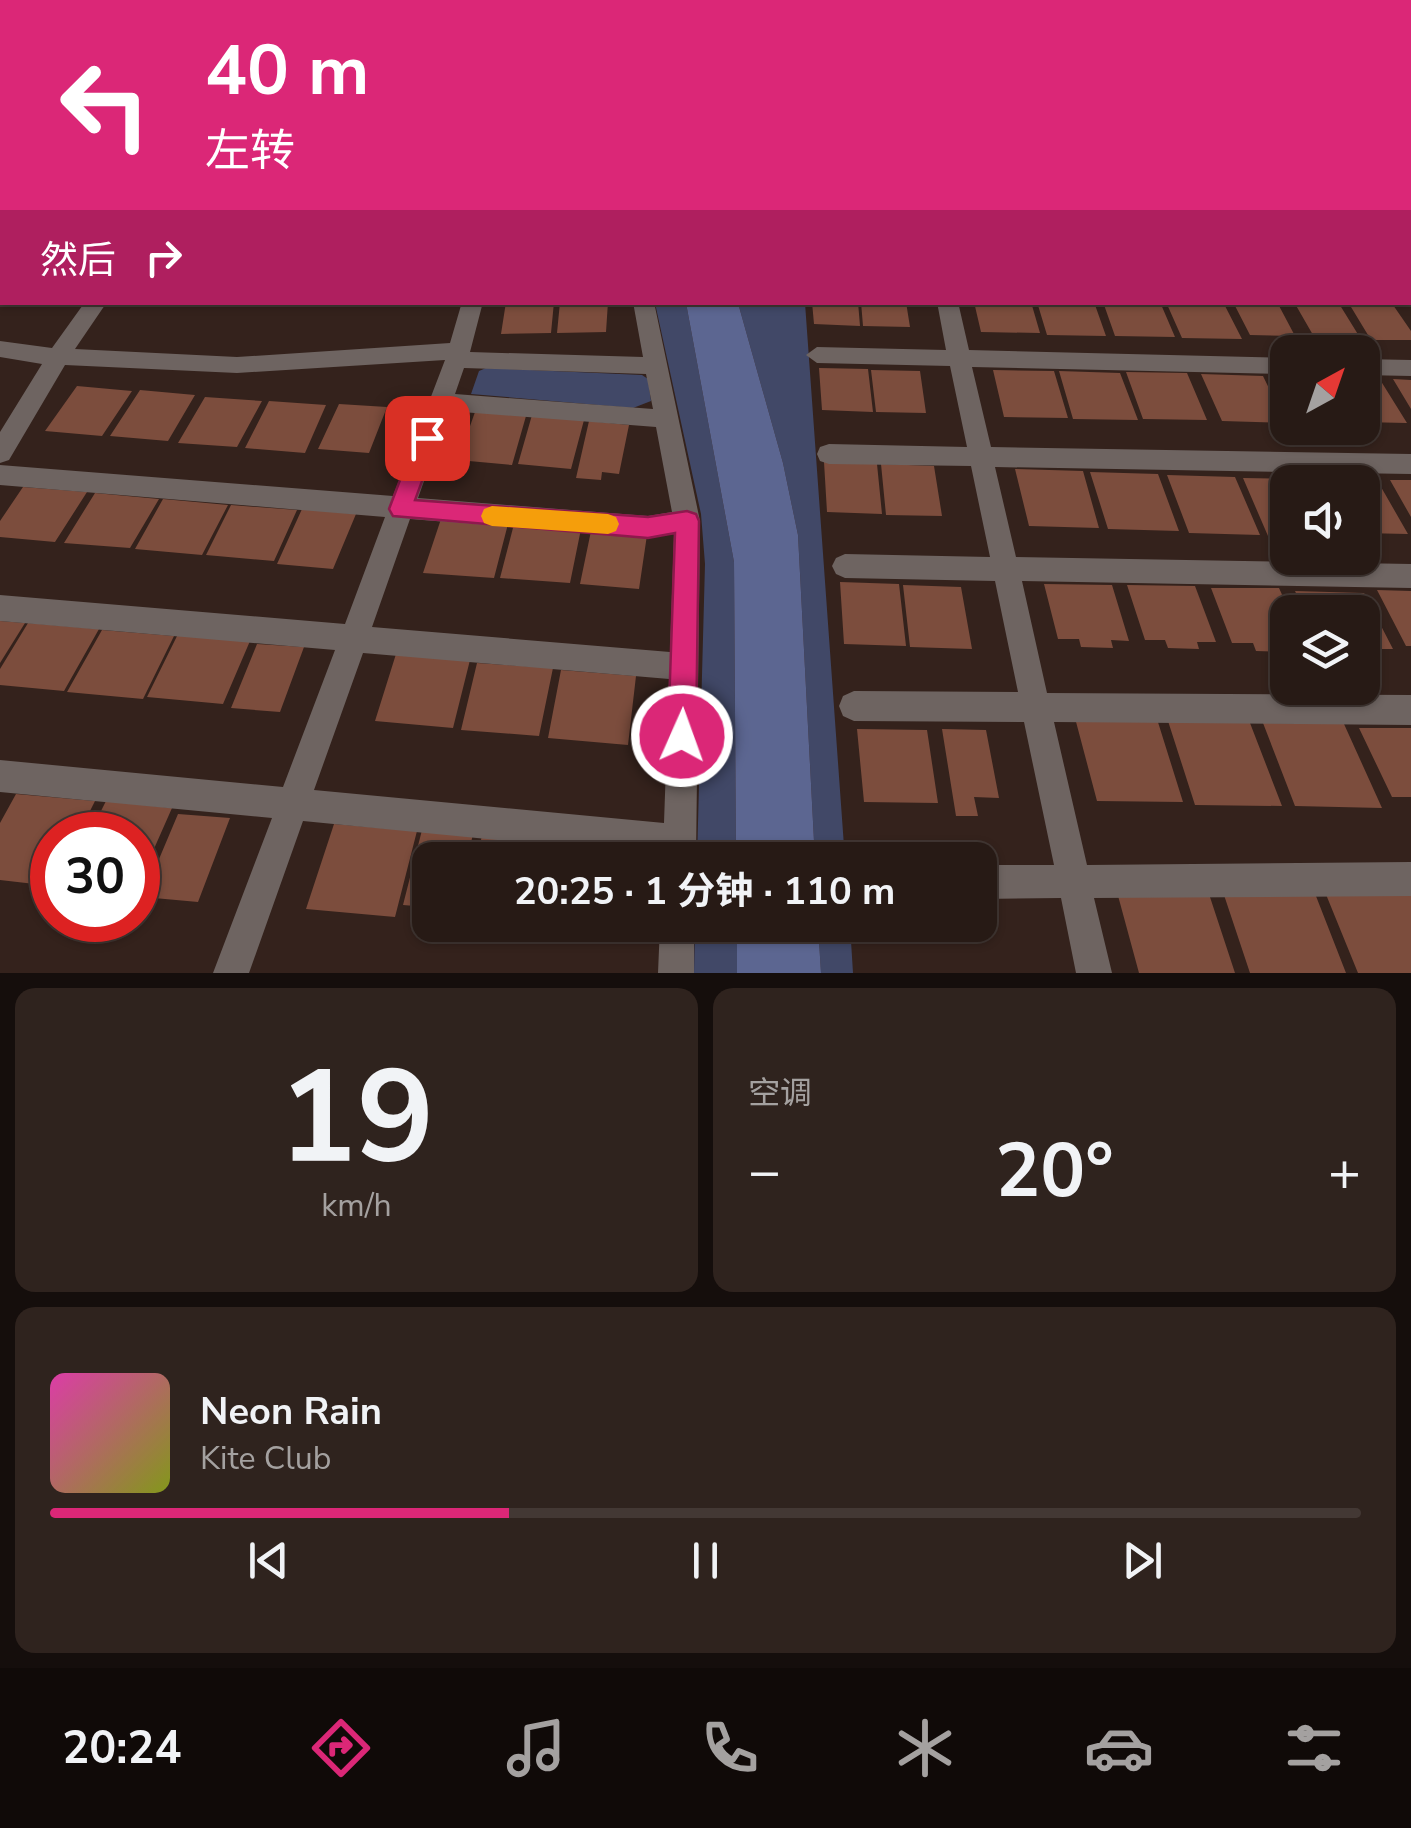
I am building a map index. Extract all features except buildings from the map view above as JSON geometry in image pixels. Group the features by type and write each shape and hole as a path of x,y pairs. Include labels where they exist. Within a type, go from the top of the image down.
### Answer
{"street":[{"path":"0,452 95,305"},
{"path":"231,973 473,305"},
{"path":"644,305 687,521 679,842"},
{"path":"949,305 1094,973"},
{"path":"0,348 58,357 237,365 457,355 655,366"},
{"path":"817,355 1270,366"},
{"path":"1380,368 1411,368"},
{"path":"440,402 667,418"},
{"path":"828,454 1411,464"},
{"path":"0,474 648,528 687,521"},
{"path":"844,566 1411,576"},
{"path":"0,608 684,667"},
{"path":"854,706 1411,710"},
{"path":"0,776 610,842"},
{"path":"997,882 1411,879"},
{"path":"676,973 677,942"}],"shaded area":[{"path":"655,305 686,305 734,562 736,842 697,842 705,564 701,514"},
{"path":"686,305 739,305 783,463 798,535 814,842 736,842 734,562"},
{"path":"739,305 805,305 844,842 814,842 798,535 783,463"},
{"path":"486,368 642,375 648,379 651,401 633,408 471,394 479,371"},
{"path":"695,942 737,942 737,973 694,973"},
{"path":"737,942 819,942 821,973 737,973"},
{"path":"819,942 851,942 853,973 821,973"}],"slow traffic":[{"path":"492,516 608,524"}],"route":[{"path":"427,438 401,509 648,528 687,521 682,736"}]}
